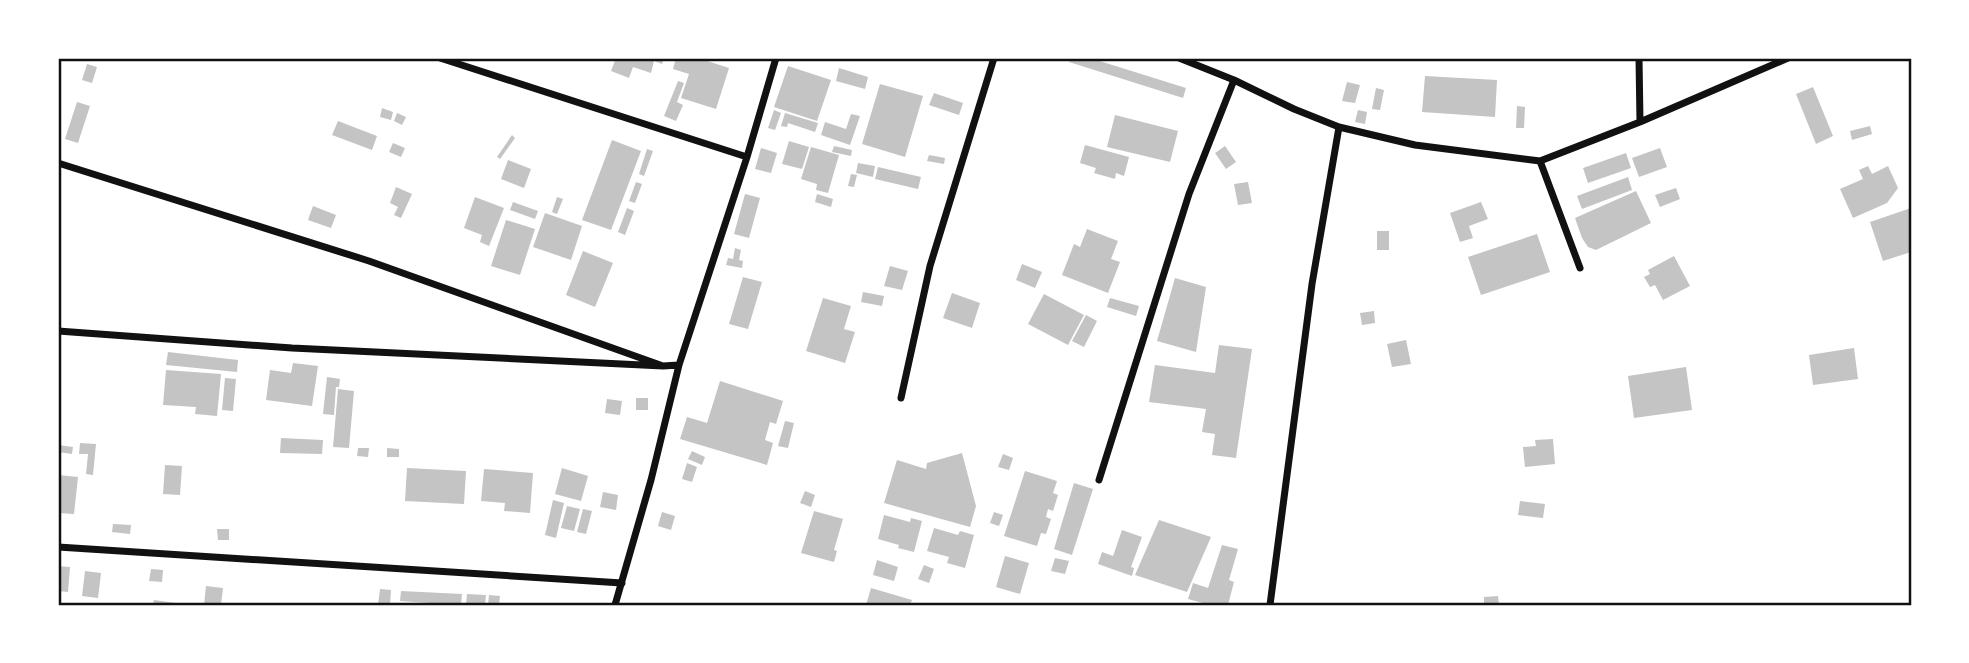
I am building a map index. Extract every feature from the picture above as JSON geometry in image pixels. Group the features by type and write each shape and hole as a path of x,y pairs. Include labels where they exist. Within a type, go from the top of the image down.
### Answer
{"street":[{"path":"440,58 747,157"},
{"path":"615,605 651,480 679,365 747,157 776,58"},
{"path":"901,398 930,266 994,58"},
{"path":"1179,58 1339,127 1415,145 1541,161 1640,122 1788,58"},
{"path":"1639,58 1640,122"},
{"path":"1099,480 1189,194 1234,80"},
{"path":"1270,605 1312,284 1339,127"},
{"path":"1541,161 1580,268"},
{"path":"58,163 369,261 663,366"},
{"path":"58,331 292,348 679,365"},
{"path":"58,547 622,583"}],"building":[{"path":"616,58 664,58 662,64 654,61 651,73 633,67 629,78 611,71"},
{"path":"676,58 698,58 729,68 716,109 681,98 689,74 673,69"},
{"path":"1071,58 1090,58 1186,88 1183,98 1069,62"},
{"path":"87,64 97,67 92,83 82,80"},
{"path":"788,66 831,80 817,121 774,107"},
{"path":"839,68 868,77 865,89 836,81"},
{"path":"1425,76 1497,80 1495,117 1422,112"},
{"path":"678,81 684,83 677,102 683,105 676,121 664,116"},
{"path":"1347,82 1360,85 1355,103 1342,101"},
{"path":"880,84 923,96 905,157 862,144"},
{"path":"1813,87 1833,136 1816,144 1796,94"},
{"path":"1376,88 1384,90 1380,110 1372,109"},
{"path":"934,93 963,103 959,115 929,105"},
{"path":"77,102 90,106 78,143 65,139"},
{"path":"1517,106 1525,107 1524,128 1516,128"},
{"path":"382,108 393,112 391,120 380,117"},
{"path":"774,110 781,113 775,130 768,128"},
{"path":"1358,110 1367,112 1365,124 1355,122"},
{"path":"397,113 406,117 402,125 394,121"},
{"path":"785,113 818,123 815,132 788,123 787,127 781,126"},
{"path":"851,114 860,116 850,145 821,135 825,122 846,129"},
{"path":"1115,115 1178,131 1170,162 1107,147"},
{"path":"338,121 377,136 372,150 332,135"},
{"path":"1870,126 1872,134 1852,140 1850,131"},
{"path":"512,135 515,138 500,159 497,157"},
{"path":"612,140 641,151 611,230 582,220"},
{"path":"789,141 809,147 802,169 782,164"},
{"path":"393,143 405,148 401,157 389,152"},
{"path":"1085,145 1129,157 1124,176 1116,173 1115,179 1094,173 1096,168 1080,163"},
{"path":"834,146 852,150 851,156 832,152"},
{"path":"1225,146 1236,162 1226,169 1215,153"},
{"path":"811,147 839,155 828,193 816,190 817,184 801,179"},
{"path":"761,148 777,153 771,173 755,169"},
{"path":"1660,148 1667,167 1639,177 1632,158"},
{"path":"647,149 653,151 644,176 639,174"},
{"path":"1626,153 1631,168 1588,183 1583,168"},
{"path":"929,155 945,158 944,164 927,161"},
{"path":"508,160 531,169 524,188 501,179"},
{"path":"858,163 875,166 873,177 856,173"},
{"path":"1868,166 1872,174 1888,166 1898,188 1887,203 1853,218 1840,189 1863,179 1859,170"},
{"path":"878,167 921,177 918,189 875,179"},
{"path":"851,174 857,175 854,187 848,186"},
{"path":"1628,177 1632,190 1582,209 1577,196"},
{"path":"636,182 642,184 635,203 629,201"},
{"path":"1248,182 1252,203 1238,205 1234,184"},
{"path":"396,187 412,194 401,218 394,215 398,207 390,203"},
{"path":"1676,188 1680,199 1660,207 1655,195"},
{"path":"1636,191 1651,223 1596,250 1588,247 1575,218"},
{"path":"745,194 760,198 749,238 734,234"},
{"path":"817,194 833,199 831,207 815,202"},
{"path":"475,197 504,208 489,246 480,242 482,235 464,228"},
{"path":"557,197 563,199 557,214 552,212"},
{"path":"513,202 538,211 535,219 510,210"},
{"path":"1481,202 1488,219 1469,226 1473,238 1460,242 1450,213"},
{"path":"313,206 336,215 331,228 308,220"},
{"path":"627,208 634,211 625,235 618,232"},
{"path":"1911,208 1911,252 1883,261 1870,222"},
{"path":"545,213 582,226 571,260 533,247"},
{"path":"506,220 535,229 520,275 491,266"},
{"path":"1087,229 1118,241 1111,259 1120,262 1108,293 1062,275 1074,244 1080,247"},
{"path":"1377,231 1389,231 1389,250 1377,250"},
{"path":"1537,234 1550,272 1481,295 1468,257"},
{"path":"735,248 741,250 739,260 743,261 742,268 726,265 728,258 733,259"},
{"path":"583,251 613,263 595,307 566,295"},
{"path":"1674,256 1690,286 1663,300 1655,285 1650,287 1644,277 1650,274 1648,270"},
{"path":"1022,264 1042,272 1035,288 1016,280"},
{"path":"890,266 908,271 902,290 884,286"},
{"path":"743,277 762,282 748,329 729,324"},
{"path":"1175,278 1206,287 1196,352 1157,341"},
{"path":"863,292 884,296 882,306 861,302"},
{"path":"952,293 980,303 972,328 943,318"},
{"path":"1044,294 1084,315 1068,345 1028,324"},
{"path":"823,298 851,306 844,329 855,332 845,363 806,351"},
{"path":"1110,298 1139,306 1136,316 1107,307"},
{"path":"1374,311 1375,323 1362,325 1360,313"},
{"path":"1086,315 1097,321 1084,347 1072,341"},
{"path":"1406,340 1411,364 1392,367 1387,344"},
{"path":"1219,345 1252,349 1236,458 1212,455 1215,434 1202,432 1206,409 1149,402 1155,365 1215,373"},
{"path":"1854,348 1858,379 1813,385 1809,355"},
{"path":"168,352 238,360 237,372 166,365"},
{"path":"293,363 318,366 312,406 266,400 270,370 291,373"},
{"path":"1686,367 1692,410 1634,418 1628,376"},
{"path":"166,370 221,374 217,416 195,414 196,407 163,405"},
{"path":"327,377 340,379 339,387 336,387 334,415 323,414"},
{"path":"225,378 236,379 233,411 222,410"},
{"path":"720,381 783,401 776,424 770,422 765,440 773,443 767,465 680,439 687,417 707,423"},
{"path":"338,389 354,391 349,448 333,447"},
{"path":"636,398 648,398 648,410 636,410"},
{"path":"607,399 622,401 620,415 605,413"},
{"path":"785,421 794,423 788,448 778,446"},
{"path":"281,438 323,440 322,454 280,453"},
{"path":"1553,439 1555,464 1525,467 1523,447 1536,446 1535,440"},
{"path":"80,443 96,444 93,475 86,474 88,454 79,454"},
{"path":"58,445 73,447 72,454 58,452"},
{"path":"358,448 369,448 368,457 357,456"},
{"path":"387,448 399,449 399,457 387,457"},
{"path":"692,451 705,457 702,465 688,459"},
{"path":"962,453 976,506 970,527 884,503 897,460 926,469 927,463"},
{"path":"1003,454 1013,458 1009,470 998,467"},
{"path":"687,463 697,467 692,482 682,479"},
{"path":"165,465 182,466 180,495 163,494"},
{"path":"407,468 466,471 464,504 405,501"},
{"path":"562,468 588,476 581,501 555,494"},
{"path":"484,469 533,473 530,513 504,511 505,503 481,501"},
{"path":"1025,471 1057,481 1053,493 1058,495 1053,511 1048,509 1046,517 1051,519 1046,534 1041,533 1037,546 1004,536"},
{"path":"58,475 78,477 74,514 58,513"},
{"path":"1074,483 1093,489 1072,555 1054,549"},
{"path":"805,491 815,495 811,507 800,503"},
{"path":"603,492 618,495 616,510 600,507"},
{"path":"553,500 564,503 556,538 545,535"},
{"path":"1520,501 1545,504 1543,518 1518,515"},
{"path":"567,506 580,509 574,531 561,528"},
{"path":"583,509 592,511 586,534 577,532"},
{"path":"814,511 843,519 834,550 837,551 834,562 801,553"},
{"path":"662,512 675,516 671,530 658,526"},
{"path":"994,512 1003,515 999,526 990,523"},
{"path":"884,515 910,522 911,518 922,521 914,552 878,539"},
{"path":"1159,520 1211,537 1187,592 1135,575"},
{"path":"113,524 131,525 130,534 112,532"},
{"path":"934,528 958,535 960,531 974,535 965,568 947,563 949,557 927,551"},
{"path":"217,529 229,529 229,540 218,540"},
{"path":"1122,530 1142,537 1131,567 1134,568 1132,576 1098,564 1102,552 1113,556"},
{"path":"1222,545 1238,549 1229,580 1234,582 1228,605 1210,605 1188,599 1193,583 1208,588"},
{"path":"1005,556 1029,563 1020,594 996,587"},
{"path":"1055,558 1069,561 1065,574 1051,571"},
{"path":"877,560 898,567 894,581 873,575"},
{"path":"924,565 934,569 929,583 918,579"},
{"path":"58,566 70,567 68,592 58,591"},
{"path":"151,569 163,570 162,582 149,581"},
{"path":"85,571 101,573 98,598 82,596"},
{"path":"206,586 223,588 221,605 204,605"},
{"path":"871,588 912,600 910,605 866,605"},
{"path":"380,589 391,590 390,605 378,605"},
{"path":"401,591 462,594 461,605 400,601"},
{"path":"467,594 486,595 485,605 466,604"},
{"path":"489,595 500,596 499,605 488,605"},
{"path":"1498,596 1499,605 1484,605 1484,597"},
{"path":"154,600 183,604 183,605 153,605"}]}
